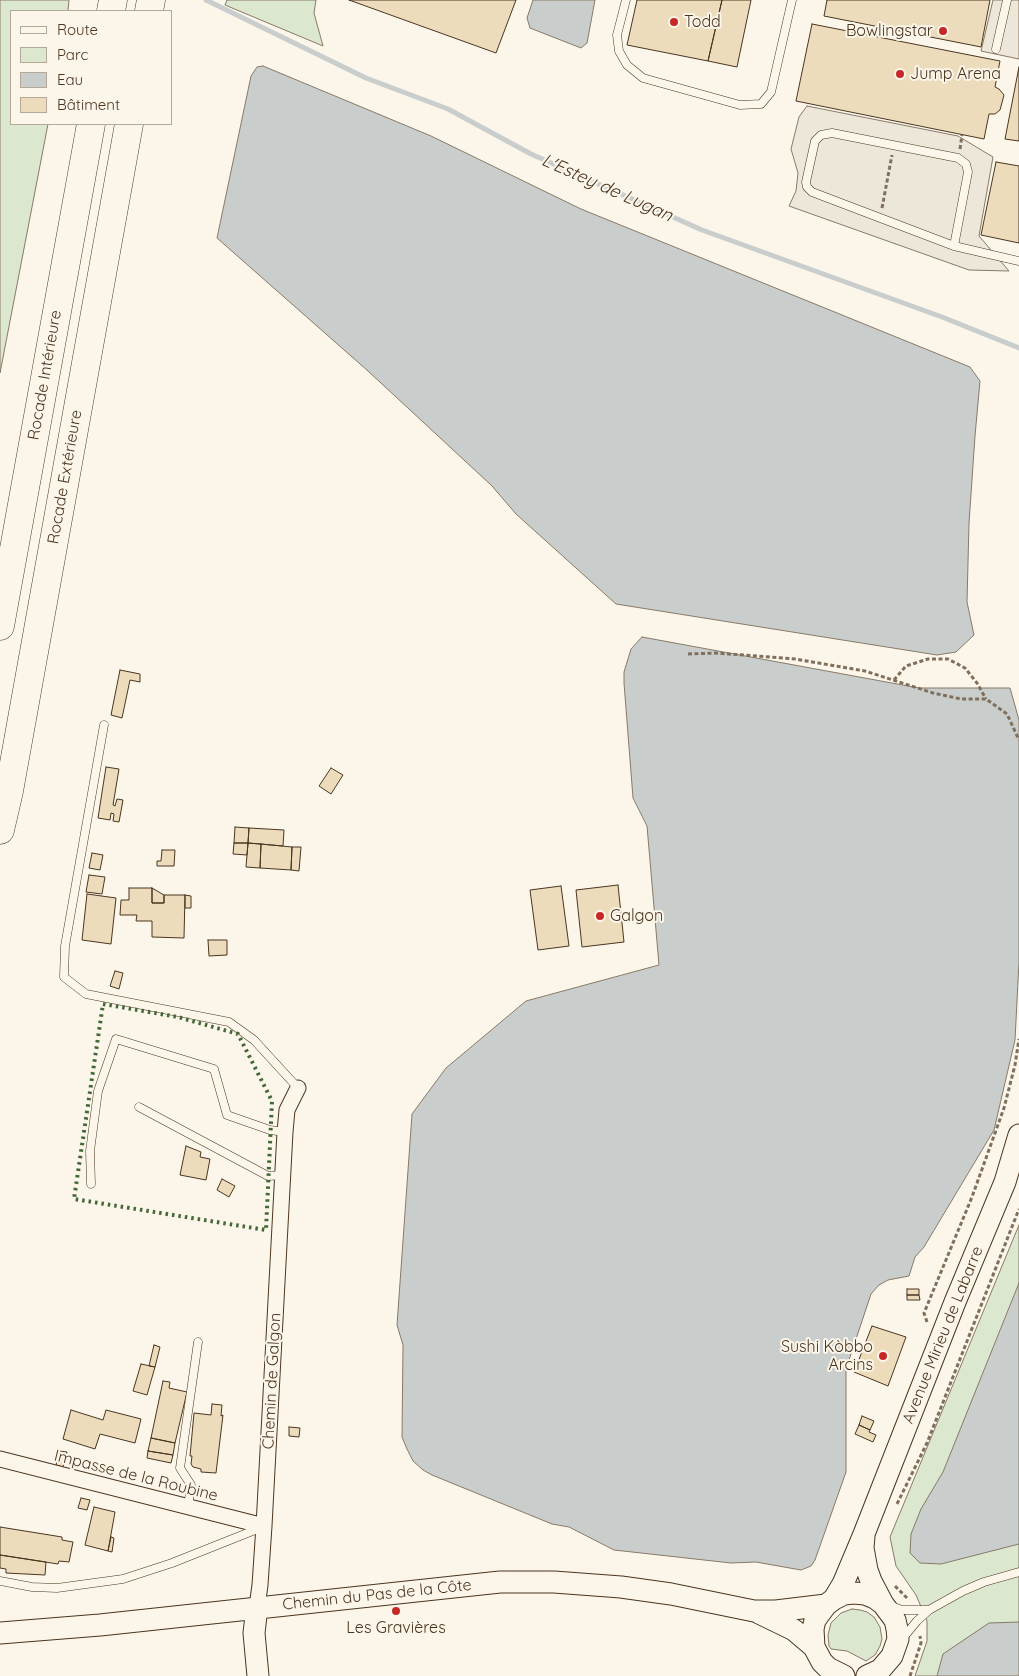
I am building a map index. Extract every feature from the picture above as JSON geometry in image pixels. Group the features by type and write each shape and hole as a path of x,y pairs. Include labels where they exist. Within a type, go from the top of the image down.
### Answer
{"highway":[{"name":"Rocade Intérieure","path":"0,626 91,125"},
{"name":"Rocade Extérieure","path":"0,830 9,792 129,125"}],"main road":[{"name":"Avenue Mirieu de Labarre","path":"814,1647 813,1629 820,1612 843,1584 864,1534 955,1302 1005,1182 1019,1136"},
{"name":"Avenue Mirieu de Labarre","path":"864,1534 863,1548 867,1570 883,1604 895,1620 897,1629 893,1660"},
{"name":"Chemin du Pas de la Côte","path":"0,1633 100,1625 500,1582 554,1582 621,1587 671,1594 754,1611 784,1610 830,1602 844,1594 854,1593 865,1594 883,1604"},
{"name":"Chemin de Galgon","path":"257,1607 254,1633 258,1676"},
{"name":"Chemin du Pas de la Côte","path":"754,1611 794,1630 814,1647 822,1662 828,1668 844,1676"},
{"path":"867,1676 880,1670 893,1660"}],"street":[{"name":"Chemin de Galgon","path":"257,1607 264,1526 285,1132 287,1110 298,1088"},
{"name":"Impasse de la Roubine","path":"0,1459 264,1526"}],"lane":[{"path":"626,0 617,35 619,51 628,66 644,78 740,104 761,104 771,92 792,0"},
{"path":"996,49 1007,0"},
{"path":"954,246 968,172 966,164 958,158 832,133 821,135 815,141 809,165 807,188 812,192 954,246 1019,261"},
{"path":"104,725 65,946 64,977 86,994 229,1022 254,1040 298,1088"},
{"path":"91,1184 90,1151 98,1091 116,1039 214,1068 226,1115 270,1130 285,1132"},
{"path":"139,1107 268,1176 283,1175"},
{"path":"188,1507 191,1485 180,1468 198,1342"},
{"path":"0,1581 32,1587 57,1588 123,1579 172,1563 264,1526"},
{"path":"893,1660 907,1632 929,1610 963,1591 984,1582 1019,1572"},
{"path":"883,1604 902,1610 929,1610"}],"path":[{"path":"880,218 894,145"},
{"path":"688,654 716,653 795,659 865,671 934,693 961,699 986,699"},
{"path":"894,680 906,666 928,659 948,659 965,668 977,683 986,699 1006,714 1019,740"},
{"path":"928,1326 924,1313 972,1197 1004,1108 1019,1039"},
{"path":"897,1506 927,1443 1019,1209"},
{"path":"893,1580 896,1586"}],"green space":[{"path":"0,0 69,0 68,10 10,10 10,125 48,125 0,373"},
{"path":"227,0 316,0 314,13 323,46 225,5"},
{"path":"1019,1225 1019,1676 915,1676 927,1641 927,1621 916,1595 896,1566 890,1537"},
{"path":"852,1609 867,1612 874,1617 880,1627 882,1639 880,1646 875,1655 866,1661 847,1651 831,1649 829,1646 828,1635 831,1623 841,1613"}],"shaded area":[{"path":"993,0 1019,0 1019,59 981,51"},
{"path":"807,106 958,136 993,157 979,236 1009,271 969,270 789,206 796,191 798,173 791,149 799,117"}],"water":[{"path":"533,0 595,0 587,43 581,48 530,28 527,18"},
{"path":"263,66 431,136 581,209 970,367 980,381 969,523 967,602 974,635 956,652 937,655 616,604 516,514 492,486 368,371 217,238 251,76 257,67"},
{"path":"642,637 919,688 1010,688 1019,720 1019,962 1015,1040 994,1130 924,1247 915,1257 909,1276 888,1280 879,1285 871,1294 846,1369 846,1472 815,1560 811,1566 801,1570 756,1562 731,1563 614,1550 569,1527 552,1524 432,1475 413,1461 402,1437 403,1345 397,1325 412,1114 446,1068 526,1001 659,965 647,826 633,798 624,683 624,672 631,649"},
{"path":"1019,1283 1019,1544 941,1564 920,1563 910,1553 911,1534 921,1509 943,1472"},
{"path":"1019,1622 1019,1676 937,1676 943,1654 989,1623"}],"building":[{"path":"349,0 516,0 496,53"},
{"name":"Todd","path":"637,0 722,0 708,61 627,45"},
{"path":"722,0 751,0 737,67 708,61"},
{"name":"Bowlingstar","path":"827,0 990,0 981,47 824,16"},
{"name":"Jump Arena","path":"812,24 1000,61 995,87 1004,95 1000,110 995,114 989,114 984,139 796,101"},
{"path":"1019,67 1019,141 1005,139"},
{"path":"996,162 1019,166 1019,243 981,235"},
{"path":"120,670 140,674 140,682 130,680 122,718 111,715"},
{"path":"106,767 119,769 113,805 115,806 117,799 123,800 119,822 113,821 114,814 111,813 110,820 98,818"},
{"path":"331,768 343,775 331,794 319,786"},
{"path":"235,827 249,828 248,843 234,843"},
{"path":"249,828 284,830 283,846 248,843"},
{"path":"234,843 248,843 247,855 233,854"},
{"path":"248,843 261,844 260,868 246,867"},
{"path":"261,844 292,847 291,870 260,868"},
{"path":"292,847 301,847 299,871 291,870"},
{"path":"162,850 175,850 174,866 157,866 157,861 161,861"},
{"path":"92,853 103,855 100,870 89,868"},
{"path":"89,875 105,877 102,894 86,892"},
{"name":"Galgon","path":"618,885 624,942 582,947 576,890"},
{"path":"561,886 569,946 538,950 530,890"},
{"path":"129,888 152,888 152,903 164,903 164,895 185,895 184,938 152,937 152,921 136,921 137,915 120,915 121,900 129,900"},
{"path":"152,888 164,895 164,903 152,903"},
{"path":"87,894 116,898 111,944 82,940"},
{"path":"185,895 191,896 191,908 185,908"},
{"path":"208,940 227,940 227,955 209,956"},
{"path":"115,971 123,973 119,989 110,986"},
{"path":"186,1146 201,1152 200,1157 210,1159 206,1180 180,1175"},
{"path":"222,1179 235,1186 229,1197 217,1190"},
{"path":"907,1289 919,1289 919,1295 907,1295"},
{"path":"907,1295 919,1295 920,1300 907,1300"},
{"path":"872,1326 906,1337 888,1386 854,1372"},
{"path":"154,1345 160,1347 155,1367 149,1366"},
{"path":"141,1364 155,1367 147,1395 133,1391"},
{"path":"163,1381 170,1382 169,1388 187,1392 175,1443 151,1438"},
{"path":"212,1404 222,1405 221,1416 223,1415 216,1473 201,1472 201,1469 193,1467 191,1464 192,1456 190,1456 194,1413 211,1415"},
{"path":"71,1410 103,1420 106,1410 141,1419 135,1443 100,1434 95,1449 63,1439"},
{"path":"862,1416 874,1421 870,1430 859,1425"},
{"path":"859,1425 876,1435 873,1442 855,1434"},
{"path":"289,1427 300,1428 299,1437 289,1436"},
{"path":"151,1438 175,1443 173,1455 148,1451"},
{"path":"59,1451 67,1452 63,1467 56,1465"},
{"path":"148,1451 173,1455 171,1463 147,1458"},
{"path":"81,1498 90,1500 87,1510 78,1508"},
{"path":"94,1507 115,1512 108,1551 85,1545"},
{"path":"0,1527 62,1537 62,1540 73,1542 69,1562 59,1561 58,1564 0,1555"},
{"path":"111,1537 114,1538 112,1552 108,1551"},
{"path":"0,1555 46,1562 45,1575 6,1573 6,1569 0,1568"}],"waterway":[{"name":"L'Estey de Lugan","path":"206,0 366,78 448,109 531,154 702,230 942,317 1019,348"}],"hedge":[{"path":"103,1004 178,1017 238,1034 272,1101 266,1230 74,1199 103,1004"}],"place":[{"name":"Todd","path":"674,22"},
{"name":"Bowlingstar","path":"943,31"},
{"name":"Jump Arena","path":"900,74"},
{"name":"Galgon","path":"600,916"},
{"name":"Sushi Kòbbo Arcins","path":"883,1356"},
{"name":"Les Gravières","path":"396,1611"}]}
